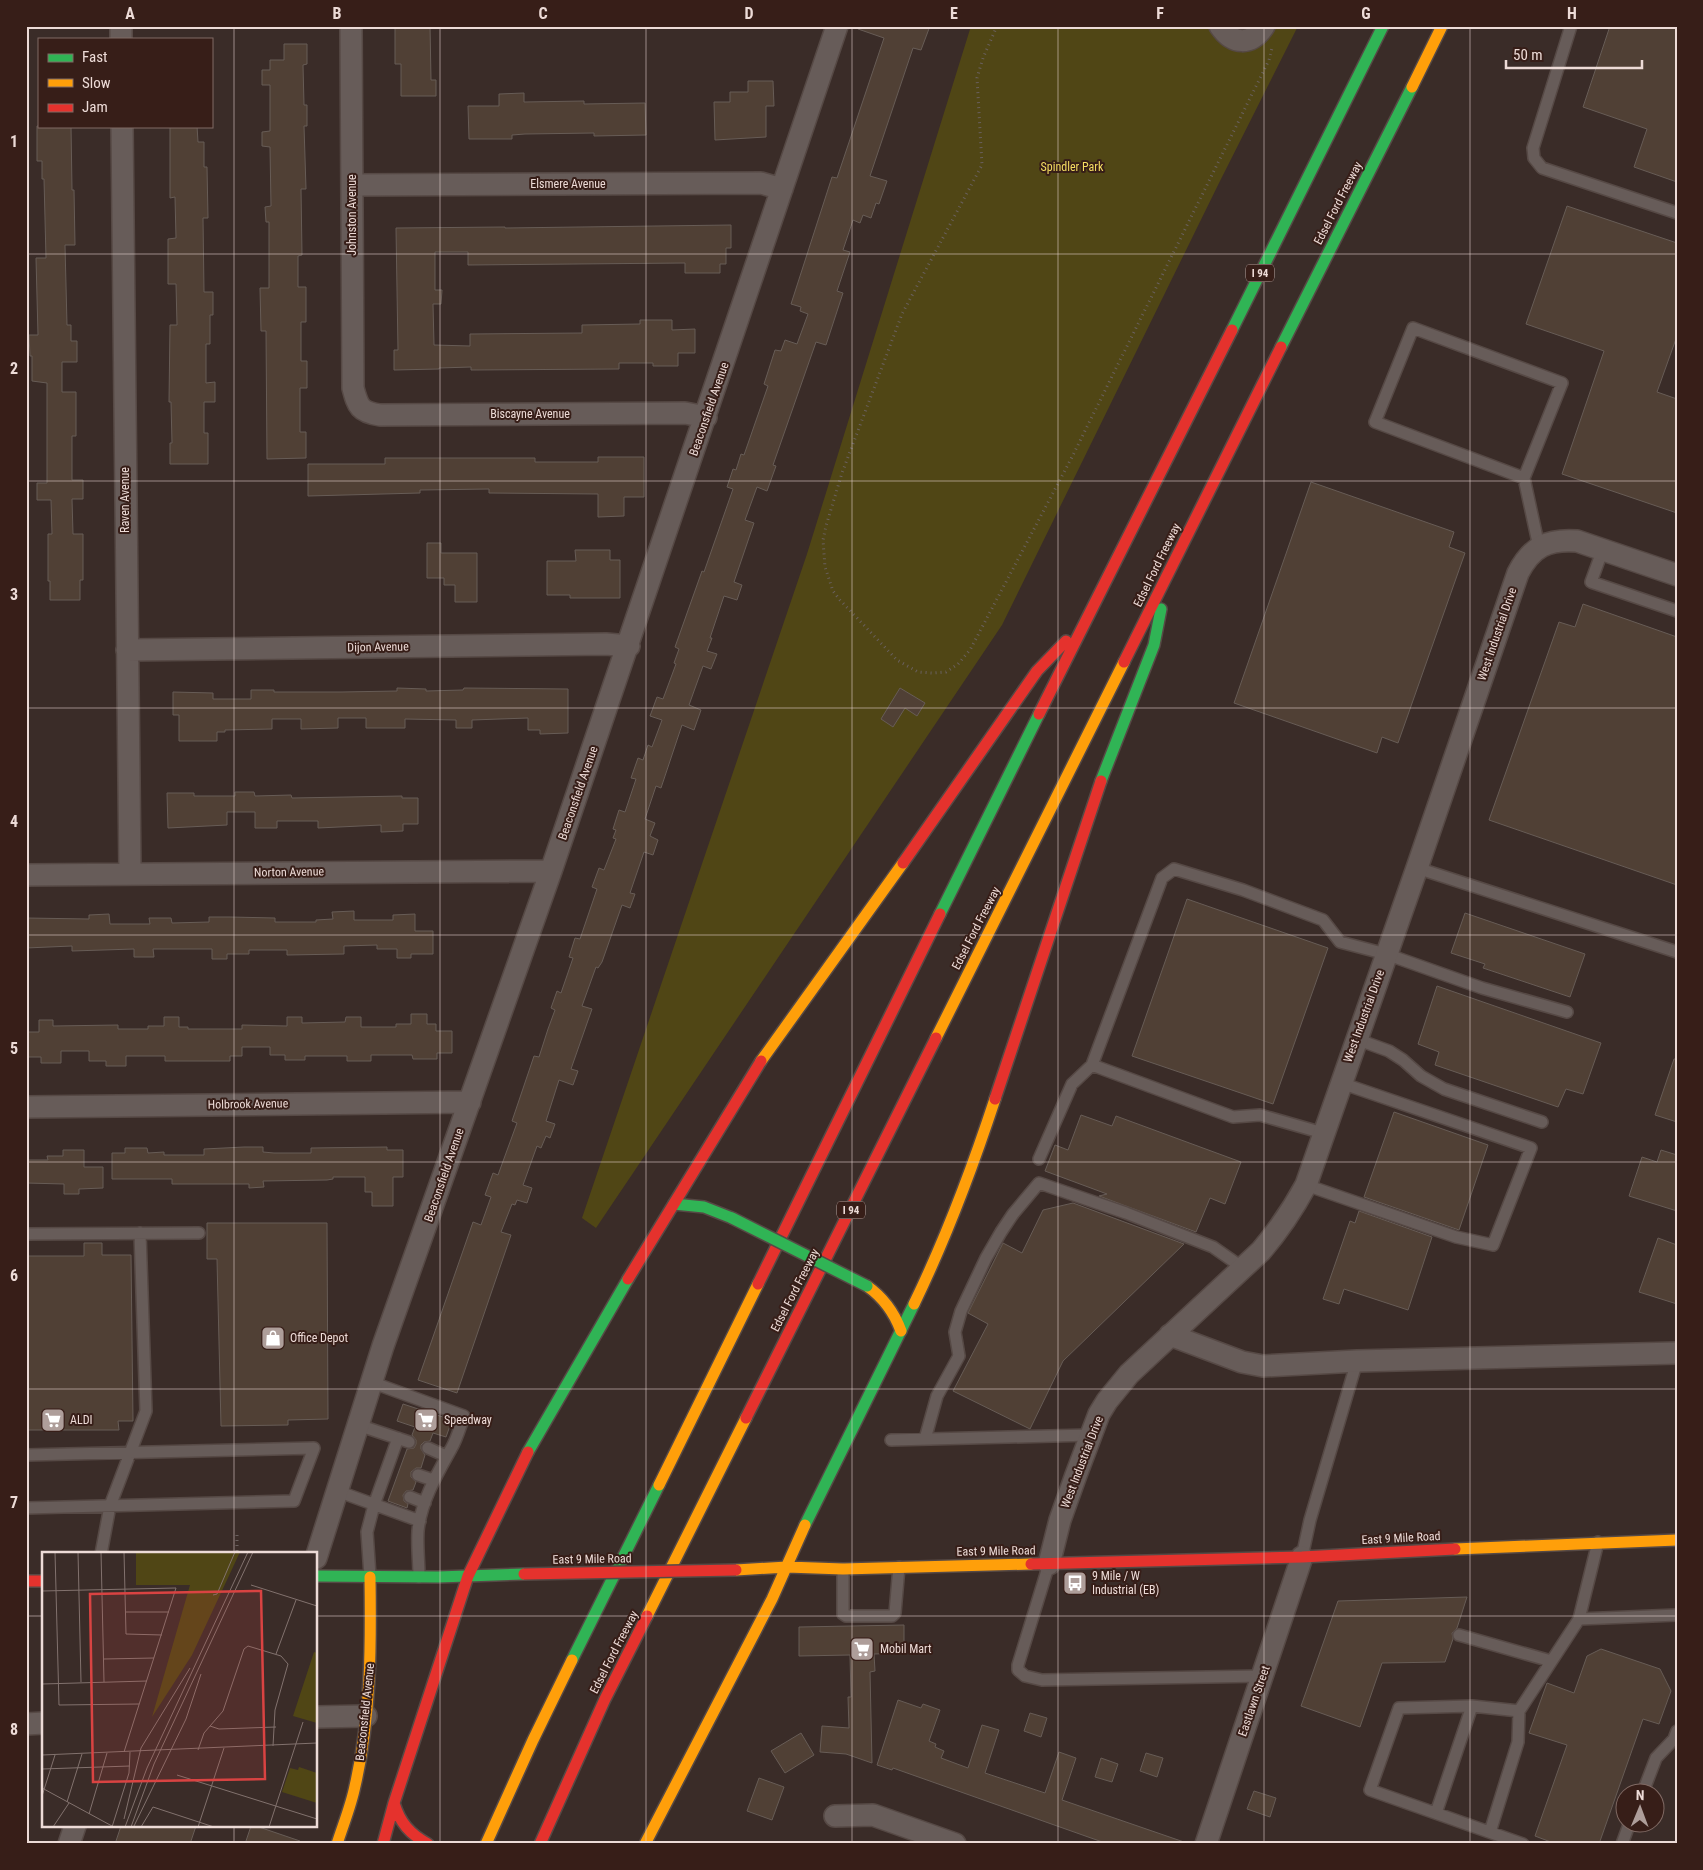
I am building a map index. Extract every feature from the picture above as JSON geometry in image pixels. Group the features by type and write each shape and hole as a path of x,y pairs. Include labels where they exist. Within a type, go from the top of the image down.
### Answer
{"main road":[{"name":"I 94","path":"486,1844 533,1740 1083,624 1137,520 1383,26"},
{"name":"Edsel Ford Freeway","path":"540,1844 605,1699 1442,26"},
{"path":"645,1844 787,1567 804,1528 934,1262 970,1175 1099,785 1154,645 1166,578"},
{"path":"382,1844 468,1576 520,1467 565,1385 757,1068 783,1029 947,802 1037,671 1083,624"},
{"path":"674,1204 704,1207 732,1218 868,1286 879,1293 888,1303 895,1314 901,1331"},
{"name":"East 9 Mile Road","path":"318,1576 419,1577 736,1570 787,1567 843,1569 1049,1564 1302,1557 1598,1542 1677,1540"},
{"name":"Beaconsfield Avenue","path":"337,1844 357,1780 370,1684 370,1577"},
{"path":"26,1582 42,1581"},
{"path":"394,1802 398,1819 406,1829 416,1838 428,1844"}],"street":[{"name":"Johnston Avenue","path":"350,26 353,388 357,404"},
{"name":"Beaconsfield Avenue","path":"318,1552 383,1346 629,646 837,26"},
{"path":"1220,26 1227,36 1240,41 1268,35"},
{"name":"Raven Avenue","path":"122,128 126,650 130,874"},
{"name":"Elsmere Avenue","path":"352,185 760,183 782,189"},
{"name":"Biscayne Avenue","path":"357,404 362,410 370,414 380,415 685,413 706,417"},
{"path":"1539,547 1549,542 1562,540 1577,541 1677,575"},
{"name":"West Industrial Drive","path":"1049,1564 1060,1520 1091,1435 1099,1414 1115,1390 1170,1335 1243,1268 1279,1231 1292,1212 1306,1185 1518,573 1524,562 1539,547"},
{"name":"Dijon Avenue","path":"126,650 606,644 629,646"},
{"name":"Norton Avenue","path":"26,875 551,871"},
{"name":"Holbrook Avenue","path":"26,1107 470,1102"},
{"path":"1170,1335 1242,1362 1262,1366 1677,1354"},
{"name":"Eastlawn Street","path":"1206,1844 1302,1557"},
{"path":"318,1717 366,1716"},
{"path":"26,1724 42,1723"},
{"path":"835,1816 873,1815 954,1844"},
{"path":"69,1844 74,1828"}],"lane":[{"path":"1571,26 1533,148 1534,158 1542,168 1677,213"},
{"path":"1524,478 1375,422 1413,328 1562,383 1524,478 1539,547"},
{"path":"1602,549 1591,582 1677,611"},
{"path":"1417,868 1677,952"},
{"path":"1039,1158 1072,1084 1092,1065 1162,878 1174,869 1243,890 1323,920 1340,942 1386,954 1482,988 1567,1012"},
{"path":"1356,1038 1390,1051 1421,1076 1444,1089 1542,1122"},
{"path":"1092,1065 1233,1117 1260,1115 1323,1133"},
{"path":"1306,1185 1456,1237 1493,1245 1531,1148 1341,1083"},
{"path":"925,1439 937,1396 959,1356 955,1332 961,1311 986,1258 1001,1232 1013,1214 1039,1183 1126,1213 1213,1247 1243,1268"},
{"path":"101,1552 110,1506 146,1411 140,1233"},
{"path":"26,1234 199,1233"},
{"path":"1302,1557 1310,1520 1357,1362"},
{"path":"372,1382 464,1416 451,1449 433,1480 425,1503 418,1531 419,1577"},
{"path":"358,1425 404,1440 387,1489 374,1505 367,1532 370,1577"},
{"path":"891,1440 1091,1435"},
{"path":"26,1455 314,1448 294,1501 26,1508"},
{"path":"428,1448 446,1456"},
{"path":"418,1475 433,1480"},
{"path":"337,1491 420,1521"},
{"path":"410,1497 425,1503"},
{"path":"1490,1832 1518,1742 1519,1711 1579,1618 1598,1542"},
{"path":"1049,1564 1018,1664 1018,1670 1024,1676 1042,1680 1262,1676"},
{"path":"843,1569 843,1614 846,1616 892,1616 895,1613 899,1567"},
{"path":"1579,1618 1677,1615"},
{"path":"1459,1635 1551,1661"},
{"path":"1519,1711 1472,1706 1399,1708 1370,1790 1523,1844"},
{"path":"1436,1813 1472,1706"},
{"path":"1646,1782 1656,1758 1674,1739 1677,1731"},
{"path":"1622,1844 1626,1832"}],"path":[{"path":"997,26 983,58 977,78 982,165 902,314 842,473 823,540 825,567 833,591 897,660 918,672 946,672 958,664 970,650 1076,448 1269,60 1268,35"},
{"path":"237,1535 237,1552"}],"green space":[{"name":"Spindler Park","path":"971,26 1298,26 1002,625 596,1228 582,1218 807,554"}],"building":[{"path":"395,26 430,26 431,80 436,80 436,96 401,96 401,64 395,64"},
{"path":"858,26 930,26 921,50 913,48 870,176 887,181 879,204 876,203 871,218 863,215 860,223 853,220 843,250 850,252 837,291 843,293 826,345 816,342 773,465 776,466 767,491 757,487 745,520 754,523 734,582 742,585 737,600 724,596 707,651 717,654 711,669 703,666 689,705 701,710 694,730 682,725 661,788 656,786 645,819 655,823 650,836 658,840 653,855 644,852 630,893 635,894 630,908 622,905 602,962 598,968 596,967 582,1006 592,1009 571,1069 578,1071 573,1085 559,1080 546,1121 555,1124 550,1138 546,1136 541,1148 537,1146 523,1185 532,1188 527,1203 517,1200 515,1205 512,1204 501,1232 511,1235 457,1393 418,1380 473,1222 481,1225 491,1197 485,1195 493,1173 498,1175 517,1123 512,1121 534,1056 539,1057 555,1010 551,1008 557,991 561,993 573,958 569,957 575,938 580,939 597,889 592,887 599,868 604,870 616,839 613,838 616,830 613,829 619,810 625,812 636,779 631,778 638,758 643,760 648,745 652,747 662,720 650,716 657,697 663,699 676,664 674,663 679,649 675,647 733,489 727,487 733,469 736,470 741,454 744,455 768,386 764,384 775,350 781,351 785,340 797,344 808,314 800,311 801,307 791,304 832,177 837,178 884,38 858,29"},
{"path":"1610,26 1677,26 1677,182 1634,167 1647,129 1583,107"},
{"path":"284,44 307,44 307,64 303,65 304,105 307,105 307,126 304,126 306,189 301,189 302,255 298,256 298,287 306,287 306,322 301,322 301,361 307,361 307,388 300,388 300,432 306,432 306,458 267,459 266,331 261,331 260,288 269,288 269,222 266,222 265,207 271,206 270,147 262,146 262,132 270,131 270,85 262,85 262,70 270,70 270,60 284,60"},
{"path":"748,81 773,81 774,106 766,106 766,137 715,140 714,102 730,102 730,92 748,92"},
{"path":"524,93 524,102 584,101 584,104 645,103 646,135 594,136 594,133 525,134 512,135 512,139 469,139 468,106 499,106 499,94"},
{"path":"37,126 38,128 71,128 75,245 65,245 67,325 71,325 71,341 77,341 77,362 62,362 62,392 76,392 76,436 72,436 72,480 83,480 83,499 72,499 73,534 83,534 83,580 80,580 80,600 50,600 48,534 52,534 51,500 37,500 37,483 47,483 47,383 32,381 32,356 30,356 29,335 38,335 36,258 46,258 44,179 42,179 42,161 37,161"},
{"path":"170,128 197,128 198,142 204,142 204,167 207,167 208,218 203,218 204,292 213,292 213,315 210,315 210,344 206,344 206,383 215,382 215,402 204,402 204,433 208,433 208,464 170,464 170,443 172,443 171,402 169,402 170,325 177,325 176,284 168,284 168,239 176,238 175,197 170,198"},
{"path":"1567,206 1677,243 1677,336 1657,392 1677,399 1677,513 1562,474 1604,351 1526,324"},
{"path":"731,225 731,248 726,248 726,264 720,264 720,273 685,273 685,263 468,265 468,252 435,252 435,290 442,290 441,304 433,304 434,345 470,346 470,334 582,333 582,325 640,324 640,320 672,320 672,330 695,329 695,353 678,353 678,366 653,366 653,363 619,363 619,369 471,370 471,367 394,370 394,350 398,350 396,228"},
{"path":"598,457 644,457 644,497 624,497 624,516 598,517 598,494 489,493 489,489 420,490 420,493 308,496 308,464 385,464 385,458 535,458 535,462 598,462"},
{"path":"1311,482 1454,532 1449,547 1465,553 1398,743 1382,737 1377,753 1234,703"},
{"path":"427,543 441,543 441,553 477,553 477,602 455,602 455,585 444,585 444,578 427,578"},
{"path":"575,550 610,550 610,560 620,560 620,598 570,598 570,595 547,595 547,561 576,561"},
{"path":"1583,604 1677,637 1677,885 1489,820 1559,622 1575,627"},
{"path":"397,688 426,689 426,691 463,690 464,688 568,689 568,733 540,734 540,730 528,730 528,718 472,720 472,728 456,728 456,720 405,719 405,728 366,728 366,718 338,718 338,728 301,729 301,719 272,719 272,729 225,730 225,732 217,732 217,741 179,741 179,715 173,715 173,692 213,693 213,699 251,699 251,690 341,692 397,691"},
{"path":"900,688 925,703 917,716 905,708 893,727 881,719"},
{"path":"235,792 254,792 255,796 291,795 292,798 402,796 402,798 418,798 418,824 403,824 403,831 381,832 381,825 318,828 318,821 277,821 277,828 255,828 255,812 227,812 227,825 168,828 167,793 194,793 194,796 235,796"},
{"path":"1187,899 1328,948 1273,1104 1132,1056"},
{"path":"354,911 354,920 393,920 393,915 415,914 415,931 433,931 433,954 411,954 411,958 397,958 397,949 377,949 377,945 344,946 344,954 287,955 287,950 249,950 249,954 227,954 227,959 212,959 212,949 153,949 154,957 134,957 134,949 72,951 72,946 26,948 26,918 89,919 89,915 109,914 110,924 150,924 149,918 171,918 172,923 209,922 209,917 275,918 275,922 316,922 316,920 333,919 332,912"},
{"path":"1465,913 1585,954 1570,997 1483,968 1485,964 1451,953"},
{"path":"1437,986 1601,1043 1583,1094 1566,1089 1558,1107 1435,1065 1439,1052 1418,1044"},
{"path":"411,1014 427,1014 427,1024 436,1024 436,1031 452,1031 452,1053 437,1053 437,1059 413,1059 412,1055 371,1055 371,1061 347,1061 347,1056 305,1056 305,1060 285,1060 285,1055 270,1055 270,1047 242,1047 242,1056 230,1056 230,1061 165,1061 165,1056 126,1056 126,1066 106,1066 106,1061 89,1061 89,1051 61,1051 61,1063 41,1063 41,1057 26,1057 26,1032 39,1032 39,1020 53,1020 53,1026 118,1025 118,1029 148,1029 148,1026 164,1026 164,1017 179,1017 179,1027 188,1027 188,1029 242,1029 242,1025 287,1026 287,1017 302,1017 302,1023 345,1022 346,1017 361,1017 361,1027 396,1027 396,1024 411,1024"},
{"path":"1674,1059 1677,1059 1677,1122 1655,1115"},
{"path":"1394,1112 1488,1145 1459,1230 1364,1197"},
{"path":"1081,1115 1112,1126 1116,1116 1241,1162 1225,1204 1210,1198 1196,1232 1099,1196 1107,1194 1045,1171 1055,1145 1068,1150"},
{"path":"263,1147 263,1152 274,1153 311,1153 311,1148 387,1147 387,1150 403,1150 403,1177 393,1177 393,1206 372,1206 372,1192 365,1192 365,1177 333,1177 333,1179 327,1180 263,1181 264,1187 249,1188 249,1184 172,1184 172,1179 112,1179 112,1153 125,1153 125,1148 147,1148 148,1153 164,1152 164,1155 204,1155 204,1149"},
{"path":"63,1150 84,1150 84,1167 103,1167 103,1188 79,1189 79,1194 64,1194 64,1184 26,1183 26,1160 48,1160 47,1156 63,1156"},
{"path":"1661,1150 1677,1155 1677,1211 1629,1196 1642,1157 1657,1162"},
{"path":"1073,1203 1184,1244 1063,1361 1030,1429 953,1391 988,1324 968,1313 1003,1243 1022,1253 1043,1210"},
{"path":"1359,1211 1432,1237 1408,1310 1344,1289 1339,1304 1323,1299 1350,1221 1355,1223"},
{"name":"Office Depot","path":"207,1223 327,1223 328,1419 288,1420 288,1425 221,1426 217,1259 207,1259"},
{"path":"1658,1238 1677,1245 1677,1304 1639,1292"},
{"path":"84,1243 102,1243 102,1255 131,1255 133,1421 118,1421 119,1430 26,1430 26,1256 84,1256"},
{"path":"403,1404 452,1420 446,1437 433,1433 430,1441 424,1442 421,1445 425,1455 421,1468 416,1468 411,1472 411,1477 416,1482 413,1490 406,1491 403,1495 404,1501 408,1504 407,1508 388,1501 407,1449 414,1448 416,1444 416,1440 412,1435 415,1427 397,1421"},
{"path":"1467,1597 1457,1628 1452,1633 1453,1639 1445,1662 1382,1663 1360,1727 1301,1706 1338,1601"},
{"path":"904,1625 904,1653 874,1654 875,1671 870,1672 872,1763 846,1754 820,1752 822,1726 849,1728 848,1697 851,1697 850,1655 799,1656 799,1627"},
{"path":"1601,1649 1660,1669 1671,1691 1659,1724 1643,1719 1621,1782 1616,1782 1616,1796 1599,1844 1556,1844 1535,1836 1567,1745 1529,1733 1547,1683 1574,1693 1587,1656"},
{"path":"898,1700 921,1708 923,1704 940,1710 929,1741 936,1744 935,1747 944,1751 941,1758 968,1768 982,1725 999,1730 985,1773 1045,1793 1059,1752 1076,1758 1062,1800 1184,1842 1183,1844 1108,1844 893,1768 892,1770 877,1765"},
{"path":"1030,1713 1047,1718 1041,1737 1024,1731"},
{"path":"801,1733 814,1755 785,1773 771,1751"},
{"path":"1146,1753 1163,1758 1157,1777 1140,1771"},
{"path":"1101,1758 1118,1764 1112,1782 1095,1777"},
{"path":"759,1778 784,1787 772,1820 747,1811"},
{"path":"1254,1791 1276,1798 1270,1817 1247,1809"},
{"path":"120,1828 195,1828 190,1844 115,1844"},
{"path":"250,1828 262,1828 300,1841 300,1844 245,1844"}],"traffic: fast":[{"path":"1232,330 1383,26"},
{"path":"1281,347 1412,87"},
{"path":"1101,781 1154,645 1161,609"},
{"path":"940,914 1039,714"},
{"path":"674,1204 704,1207 732,1218"},
{"path":"732,1218 867,1286"},
{"path":"528,1452 628,1279"},
{"path":"805,1525 914,1304"},
{"path":"572,1660 659,1485"},
{"path":"318,1576 438,1577 524,1574"}],"traffic: slow":[{"path":"1412,87 1442,26"},
{"path":"936,1038 1124,662"},
{"path":"761,1061 903,863"},
{"path":"914,1304 958,1203 995,1099"},
{"path":"659,1485 758,1284"},
{"path":"867,1286 879,1295 888,1306 901,1331"},
{"path":"647,1616 746,1418"},
{"path":"645,1844 772,1599 805,1525"},
{"path":"1455,1549 1677,1540"},
{"path":"736,1570 787,1567 843,1569 1031,1564"},
{"path":"337,1844 353,1793 364,1734 370,1656 370,1577"},
{"path":"486,1844 572,1660"}],"traffic: jam":[{"path":"1039,714 1232,330"},
{"path":"1124,662 1281,347"},
{"path":"903,863 1037,671 1066,641"},
{"path":"995,1099 1101,781"},
{"path":"758,1284 940,914"},
{"path":"746,1418 936,1038"},
{"path":"628,1279 761,1061"},
{"path":"383,1844 394,1803 468,1576 528,1452"},
{"path":"1031,1564 1302,1557 1455,1549"},
{"path":"524,1574 736,1570"},
{"path":"26,1581 42,1581"},
{"path":"540,1844 605,1699 647,1616"},
{"path":"394,1803 406,1827 428,1844"}],"place":[{"name":"Office Depot","path":"273,1338"},
{"name":"ALDI","path":"53,1420"},
{"name":"Speedway","path":"426,1420"},
{"name":"9 Mile / W Industrial (EB)","path":"1075,1583"},
{"name":"Mobil Mart","path":"862,1649"}]}
